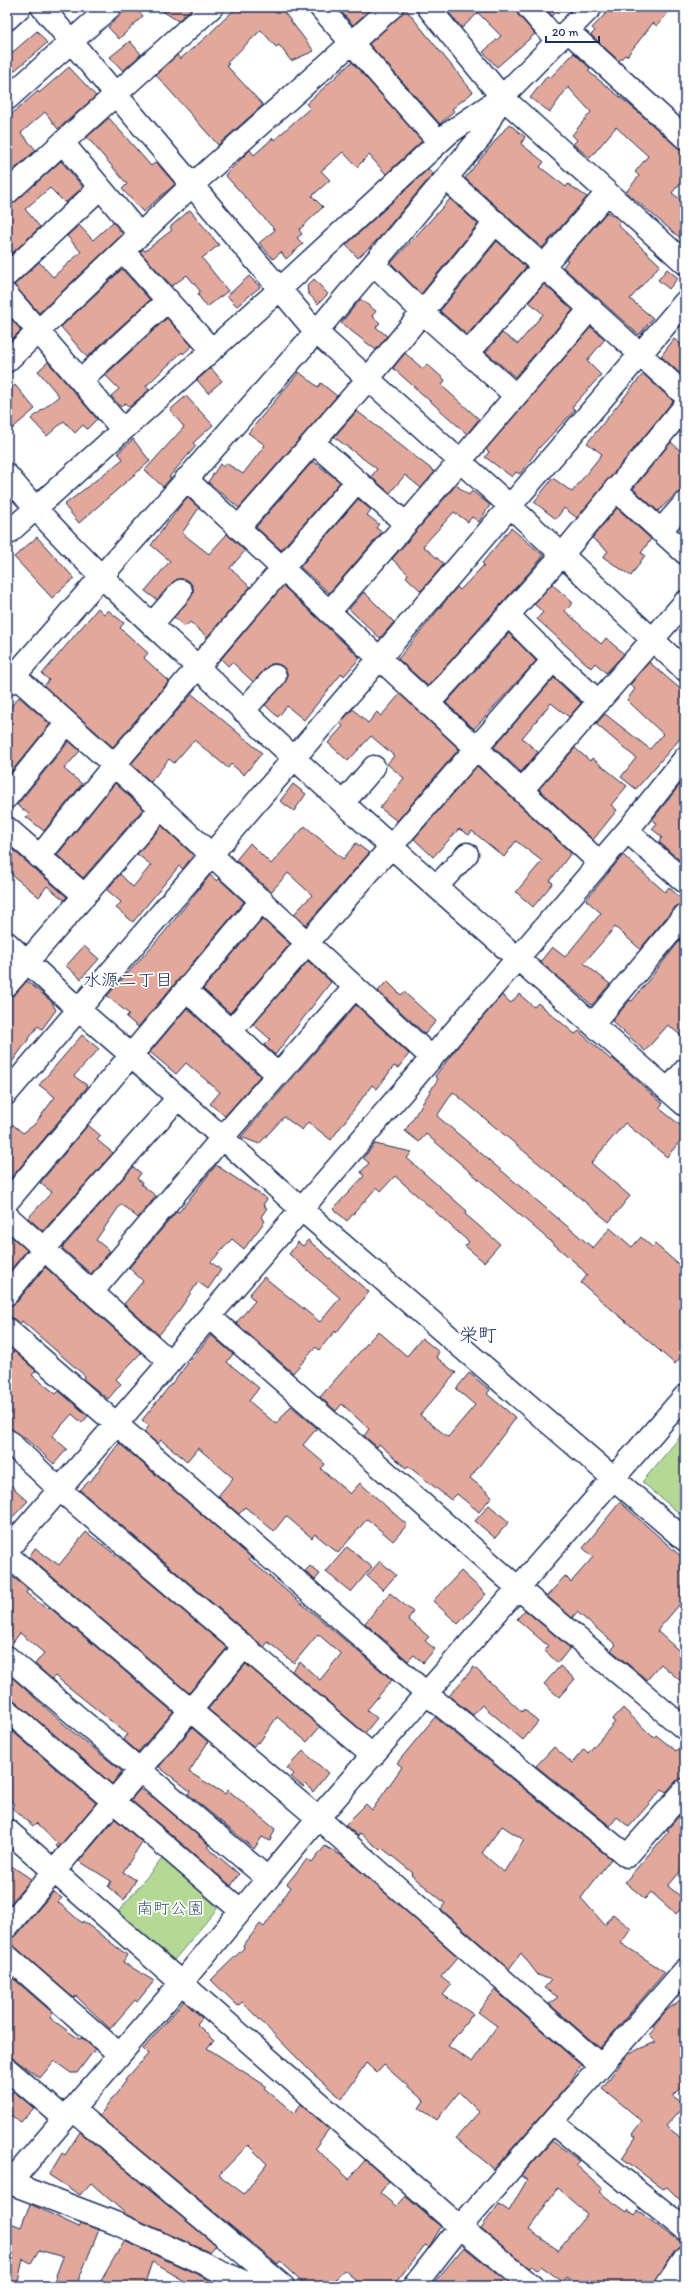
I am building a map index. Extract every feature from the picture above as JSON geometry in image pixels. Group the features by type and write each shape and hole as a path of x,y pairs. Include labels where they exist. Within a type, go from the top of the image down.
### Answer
{"street":[{"path":"7,19 20,7"},
{"path":"42,7 316,332 510,506 685,670"},
{"path":"7,99 110,7"},
{"path":"7,194 212,7"},
{"path":"320,7 439,142"},
{"path":"7,361 192,186 392,7"},
{"path":"428,7 502,97 685,263"},
{"path":"528,7 685,138"},
{"path":"7,534 280,289 449,133 502,97 591,7"},
{"path":"432,1058 114,765 67,723 11,679 100,575 316,332 374,264 480,138 502,97"},
{"path":"63,143 140,234"},
{"path":"446,178 591,308 685,395"},
{"path":"7,275 100,188"},
{"path":"468,353 607,192"},
{"path":"238,528 368,379 496,222"},
{"path":"123,251 212,350"},
{"path":"374,264 422,312 515,395"},
{"path":"7,295 123,430"},
{"path":"81,380 168,300"},
{"path":"7,1093 292,758 685,302"},
{"path":"329,612 591,308"},
{"path":"429,703 562,555 685,406"},
{"path":"313,442 406,524"},
{"path":"7,475 35,509 100,575 292,758 685,1104"},
{"path":"186,479 282,569 380,657 476,749 600,863"},
{"path":"39,857 114,765 357,481"},
{"path":"615,489 685,553"},
{"path":"660,531 685,503"},
{"path":"152,624 182,591"},
{"path":"522,790 685,602"},
{"path":"508,615 598,702"},
{"path":"231,1031 553,660"},
{"path":"243,711 275,676"},
{"path":"7,797 67,723"},
{"path":"7,1550 116,1423 210,1317 301,1209 600,863 685,758"},
{"path":"343,802 374,767"},
{"path":"7,985 161,808"},
{"path":"7,828 85,896"},
{"path":"627,831 685,882"},
{"path":"437,886 466,854"},
{"path":"7,1202 262,900"},
{"path":"593,1024 685,915"},
{"path":"7,943 26,962 301,1209 685,1540"},
{"path":"92,1292 222,1138 355,987"},
{"path":"186,990 278,1075"},
{"path":"668,1090 685,1070"},
{"path":"7,1294 178,1098"},
{"path":"7,1216 170,1362"},
{"path":"210,1317 518,1588 685,1729"},
{"path":"7,1329 427,1694 627,1856 685,1790"},
{"path":"252,2286 115,2223 8,2185 68,2113 182,1982 240,1910 318,1818 685,1396"},
{"path":"7,1440 60,1489 373,1756"},
{"path":"7,1555 318,1818 602,2066"},
{"path":"7,1927 244,1646"},
{"path":"7,1657 267,1878"},
{"path":"7,1710 240,1910"},
{"path":"7,1830 460,2227 532,2286"},
{"path":"7,1956 119,2054"},
{"path":"414,2286 460,2227 685,1970"},
{"path":"7,2069 68,2113 283,2286"},
{"path":"552,2122 685,2229"},
{"path":"666,2286 685,2258"}],"green space":[{"path":"685,1431 685,1518 642,1482"},
{"name":"南町公園","path":"166,1854 217,1896 217,1909 174,1960 117,1913"}],"building":[{"path":"129,7 135,7 143,16 119,39 108,27"},
{"path":"156,7 193,7 178,21"},
{"path":"237,7 280,7 314,51 291,61 279,45 276,47 261,30 227,63 229,64 227,66 263,105 218,145 156,75 177,55 180,59 205,38"},
{"path":"337,7 373,7 353,25"},
{"path":"404,7 473,92 452,109 454,111 440,124 369,44 400,16"},
{"path":"444,7 516,7 518,15 535,34 497,67 483,52 501,36 478,13 462,28"},
{"path":"544,7 562,7 552,16"},
{"path":"612,7 661,7 668,13 657,26 653,23 627,56 625,55 619,61 591,35 595,31 592,28"},
{"path":"37,31 47,43 7,77 7,57"},
{"path":"130,41 141,54 123,71 110,57"},
{"path":"574,53 590,68 588,71 637,111 677,147 685,150 685,177 672,193 685,203 685,242 626,192 639,176 635,172 648,156 616,127 590,158 573,144 577,140 572,135 591,112 568,87 550,112 530,98 547,76 550,78"},
{"path":"352,62 422,141 386,174 369,155 357,167 343,152 321,171 330,180 312,196 323,207 299,230 302,234 297,238 303,244 286,259 281,252 273,259 259,243 275,230 225,175 250,150 254,155 273,138 274,140 310,108 306,104"},
{"path":"69,67 96,96 58,129 45,112 21,133 36,150 8,175 7,118"},
{"path":"109,118 151,166 156,162 175,184 143,212 122,189 127,184 87,137"},
{"path":"509,124 525,137 521,144 544,162 540,167 566,187 568,184 587,197 542,248 465,178"},
{"path":"61,161 83,187 65,203 50,188 25,209 40,227 7,258 7,205 15,202"},
{"path":"428,169 433,174 377,240 358,258 346,245"},
{"path":"450,199 478,224 421,294 391,263"},
{"path":"190,210 219,245 202,258 228,291 207,307 198,295 200,291 187,275 172,286 140,252 143,249 145,251 172,230 170,227"},
{"path":"607,212 620,220 619,226 660,265 630,299 653,318 639,335 563,267 568,260 566,259"},
{"path":"113,222 123,234 39,313 14,285 39,262 53,277 81,252 67,236 79,225 93,240"},
{"path":"497,241 526,267 467,335 440,311"},
{"path":"122,269 150,300 87,357 61,327"},
{"path":"667,269 678,278 669,289 658,280"},
{"path":"249,276 260,287 237,306 227,296"},
{"path":"314,279 328,294 318,304 308,293 307,286"},
{"path":"544,284 573,310 515,377 486,352 502,333 518,344 543,314 529,302"},
{"path":"360,299 376,311 372,316 380,323 376,327 387,336 376,350 341,323"},
{"path":"7,314 21,330 7,344"},
{"path":"167,318 192,346 183,354 182,352 146,386 149,390 129,407 125,403 121,407 111,396 119,389 105,375"},
{"path":"591,327 605,339 587,361 601,375 572,407 575,410 539,448 520,474 516,472 512,477 485,457 489,452 486,449"},
{"path":"674,339 685,347 685,378 661,356"},
{"path":"405,353 423,369 427,364 445,380 442,386 479,419 467,434 393,368"},
{"path":"48,362 97,419 87,429 83,425 75,433 64,421 47,436 31,419 59,396 38,371"},
{"path":"211,368 222,381 208,393 197,380"},
{"path":"299,372 318,387 321,383 337,396 239,508 208,482 220,464 224,467 226,463 243,474 265,445 248,433"},
{"path":"643,374 673,401 577,518 564,508 556,519 534,502 553,478 572,492 602,454 587,443"},
{"path":"15,385 35,409 7,433 7,392"},
{"path":"186,396 213,425 193,443 196,446 169,477 171,478 163,487 145,470 184,427 170,410"},
{"path":"357,411 435,472 421,488 405,475 390,493 371,477 377,469 334,437"},
{"path":"133,439 150,461 79,523 64,505 123,459 118,453"},
{"path":"671,442 685,455 685,491 676,494 658,511 633,489"},
{"path":"313,461 340,482 281,550 256,527"},
{"path":"456,485 469,495 472,491 490,505 479,522 472,517 468,522 454,512 423,546 444,564 421,591 406,577 408,574 392,559"},
{"path":"187,497 199,508 182,533 209,554 227,534 245,551 230,568 250,587 207,637 190,622 185,627 174,617 193,594 193,587 189,581 177,579 157,600 145,591 170,561 151,545"},
{"path":"358,499 371,510 367,515 379,524 376,528 382,532 329,593 300,567"},
{"path":"617,508 651,539 641,553 645,555 631,576 603,557 608,551 592,538"},
{"path":"511,528 543,555 541,559 428,686 398,659 457,587 460,590 484,565 482,563"},
{"path":"37,537 74,578 52,598 14,557"},
{"path":"552,584 573,603 565,611 601,644 606,638 624,654 606,673 595,663 591,668 537,619 543,612 534,604"},
{"path":"283,586 360,658 344,676 342,673 304,720 287,706 278,717 265,705 287,679 287,673 283,667 277,664 271,664 253,682 232,662 228,666 221,659"},
{"path":"364,592 394,622 380,638 349,609"},
{"path":"98,608 104,614 108,610 124,623 120,628 148,653 144,658 169,681 113,747 44,686 49,680 42,674"},
{"path":"509,633 536,661 474,729 446,703"},
{"path":"649,662 685,693 685,733 636,789 621,777 636,758 596,724 605,714 650,749 663,734 627,700 635,689 630,685"},
{"path":"554,678 581,703 569,717 551,703 522,738 538,752 521,772 494,747"},
{"path":"192,694 262,753 244,775 231,764 228,768 194,740 174,763 169,759 151,782 131,764"},
{"path":"400,694 459,749 397,821 380,808 404,778 387,764 394,756 371,736 348,761 328,743 343,726 340,723 353,709 368,723 377,712 381,716"},
{"path":"19,697 50,724 7,777 7,711"},
{"path":"69,741 80,751 64,769 82,784 44,831 26,817 29,814 17,805"},
{"path":"575,748 590,761 592,758 627,786 611,805 617,810 593,840 539,789"},
{"path":"477,766 571,853 550,881 553,883 533,907 516,892 542,861 516,841 504,857 472,831 469,835 459,829 433,857 414,839"},
{"path":"685,778 685,865 659,842 662,837 652,829 657,823 652,820"},
{"path":"115,783 143,809 83,878 57,855"},
{"path":"293,784 306,794 294,811 280,801"},
{"path":"162,826 193,855 183,869 179,866 133,922 116,908 121,902 107,890 120,874 133,887 151,865 137,854"},
{"path":"305,826 343,859 356,843 369,853 306,925 294,914 312,895 288,873 271,892 236,860 250,843 271,864"},
{"path":"7,845 67,897 64,900 47,886 39,897 7,871"},
{"path":"623,855 665,892 669,887 685,903 675,907 640,949 615,927 584,963 610,984 592,1005 540,962 552,947 565,957 601,913 586,900"},
{"path":"210,875 217,881 219,879 244,902 138,1027 126,1017 129,1014 107,996 163,934"},
{"path":"262,919 290,944 230,1013 203,989"},
{"path":"685,934 685,1039 668,1025 645,1051 612,1021 630,1000 632,1001"},
{"path":"84,946 99,959 81,979 66,966"},
{"path":"308,961 331,982 275,1055 264,1045 270,1039 253,1024"},
{"path":"27,981 51,1001 56,1010 42,1029 38,1026 7,1069 7,997 16,993"},
{"path":"387,981 401,995 404,992 436,1021 425,1034 378,991"},
{"path":"519,994 534,1007 538,1003 575,1034 579,1031 611,1060 612,1058 663,1104 659,1108 685,1129 685,1135 667,1157 625,1123 591,1163 630,1196 609,1222 453,1092 437,1116 593,1248 610,1228 632,1247 641,1237 652,1247 655,1244 685,1270 685,1352 675,1364 581,1283 587,1275 578,1265 426,1134 419,1142 405,1131 438,1079 435,1076 460,1044 502,995 511,1003"},
{"path":"356,1005 409,1054 398,1068 394,1066 377,1089 372,1085 331,1140 308,1122 302,1130 284,1117 259,1144 241,1137"},
{"path":"187,1008 260,1076 225,1116 210,1104 220,1092 186,1063 176,1074 150,1052"},
{"path":"82,1035 99,1049 74,1076 88,1086 7,1183 7,1120 23,1133 34,1125 55,1097 39,1085"},
{"path":"88,1125 101,1136 97,1140 113,1153 43,1231 28,1218 52,1192 40,1183"},
{"path":"375,1144 412,1152 407,1158 467,1211 465,1214 500,1244 484,1262 465,1246 469,1242 395,1176 381,1191 377,1187 347,1221 333,1209 364,1176 361,1172 369,1163 363,1158"},
{"path":"216,1165 267,1199 263,1205 267,1208 261,1217 265,1221 244,1249 232,1239 211,1262 221,1270 208,1289 198,1282 180,1309 159,1335 124,1304 143,1281 129,1268 177,1211 179,1212"},
{"path":"133,1167 141,1173 137,1179 156,1196 138,1218 121,1204 96,1240 110,1251 91,1274 62,1248"},
{"path":"7,1233 27,1250 7,1274"},
{"path":"308,1240 369,1292 336,1333 335,1331 319,1350 316,1347 293,1373 236,1323 255,1301 249,1295 264,1277 320,1322 340,1298 289,1254 298,1242 303,1246"},
{"path":"45,1267 141,1353 116,1379 121,1384 108,1399 83,1379 85,1376 22,1321 20,1324 7,1314 7,1306 17,1302"},
{"path":"378,1331 407,1356 422,1338 439,1352 436,1357 456,1373 420,1415 448,1437 475,1405 456,1389 469,1373 490,1390 487,1394 516,1418 470,1478 492,1496 479,1512 457,1494 451,1500 408,1466 406,1468 379,1444 377,1447 364,1436 369,1429 342,1404 336,1411 320,1397"},
{"path":"211,1335 233,1354 227,1362 259,1388 249,1401 276,1424 291,1406 317,1428 303,1445 325,1464 321,1469 350,1494 360,1483 407,1525 393,1541 367,1519 338,1553 315,1534 312,1538 286,1516 274,1531 245,1507 239,1514 218,1496 233,1478 198,1448 187,1461 161,1440 158,1444 144,1432 149,1426 142,1420"},
{"path":"14,1351 36,1371 32,1375 56,1394 59,1391 88,1416 82,1423 72,1414 52,1436 67,1449 54,1464 26,1439 7,1427 7,1359"},
{"path":"119,1443 251,1557 249,1559 392,1680 367,1710 377,1718 365,1733 292,1671 300,1662 320,1680 341,1654 318,1634 294,1663 268,1642 264,1647 80,1490 89,1481 90,1482"},
{"path":"7,1482 28,1501 7,1523"},
{"path":"620,1502 685,1560 685,1598 657,1631 685,1656 685,1685 661,1664 647,1680 611,1650 616,1645 577,1612 572,1618 547,1596 565,1576 571,1582 593,1557 583,1548"},
{"path":"489,1505 509,1522 495,1538 475,1521"},
{"path":"86,1532 135,1570 227,1648 189,1693 29,1557 35,1548 59,1565"},
{"path":"347,1547 372,1567 351,1592 326,1572"},
{"path":"380,1561 396,1575 383,1590 367,1576"},
{"path":"310,1566 320,1574 315,1580 305,1571"},
{"path":"461,1571 486,1594 458,1624 433,1601"},
{"path":"13,1577 28,1589 26,1593 47,1609 49,1607 173,1712 138,1752 124,1740 127,1734 55,1676 52,1679 35,1664 44,1653 20,1633 11,1645 7,1645 7,1585"},
{"path":"390,1593 413,1612 408,1619 429,1637 425,1641 435,1649 423,1663 414,1655 408,1661 365,1623"},
{"path":"525,1610 570,1648 558,1663 544,1650 548,1646 517,1619"},
{"path":"246,1664 320,1727 307,1742 277,1717 259,1743 257,1742 253,1747 208,1709"},
{"path":"560,1666 575,1679 559,1697 544,1684"},
{"path":"474,1667 522,1712 524,1709 538,1722 523,1740 482,1705 473,1715 449,1696"},
{"path":"7,1673 73,1732 122,1771 112,1784 15,1701 7,1698"},
{"path":"623,1708 654,1738 656,1735 676,1751 685,1741 685,1778 676,1781 666,1792 662,1789 629,1827 617,1817 610,1826 536,1766 554,1747 572,1763 584,1749 588,1753 615,1722 612,1720"},
{"path":"435,1717 611,1859 581,1898 605,1925 613,1914 631,1929 621,1943 665,1972 600,2048 549,2004 558,1997 544,1988 551,1980 538,1975 521,1953 509,1969 441,1909 445,1903 411,1875 413,1873 382,1848 380,1850 360,1833 358,1836 345,1825 366,1804 372,1810 402,1767 397,1763","holes":["502,1826 524,1840 504,1872 482,1853"]},
{"path":"192,1728 208,1742 189,1772 225,1794 228,1790 275,1829 270,1841 262,1837 254,1849 188,1794 190,1791 159,1767"},
{"path":"12,1731 96,1803 58,1848 56,1846 58,1844 36,1823 33,1826 12,1808 15,1804 7,1798 7,1738"},
{"path":"303,1751 328,1773 313,1792 306,1784 303,1787 291,1777 294,1774 287,1768"},
{"path":"140,1789 154,1798 209,1845 207,1847 239,1874 231,1886 131,1800"},
{"path":"685,1809 685,1866 668,1886 685,1900 685,1904 676,1914 651,1892 645,1899 625,1882 669,1831 667,1830"},
{"path":"115,1819 142,1842 123,1872 136,1880 124,1900 108,1887 111,1881 79,1861"},
{"path":"325,1846 344,1857 458,1957 441,1977 451,1985 443,1995 473,2014 448,2046 472,2062 497,2026 478,2012 495,1990 581,2065 569,2084 494,2169 456,2138 479,2112 459,2092 437,2120 419,2108 424,2101 384,2065 377,2073 366,2063 342,2099 313,2074 242,2002 238,2006 211,1980 244,1948 243,1946 260,1924 264,1927 291,1887 287,1884 307,1859 312,1863"},
{"path":"7,1863 31,1879 7,1908"},
{"path":"53,1892 62,1898 58,1902 82,1923 83,1921 127,1955 123,1962 154,1981 137,2002 135,2000 110,2029 76,1996 74,1998 70,1995 15,1947 7,1944 7,1939 17,1935"},
{"path":"7,1973 53,2013 50,2018 79,2039 82,2038 95,2049 77,2073 71,2073 54,2061 40,2078 7,2054"},
{"path":"685,1996 685,2084 673,2096 685,2105 666,2126 685,2141 685,2205 667,2187 663,2189 622,2158 636,2137 632,2134 642,2121 602,2088 629,2053 656,2042 649,2035 655,2028 653,2026 666,2011"},
{"path":"184,2001 202,2018 197,2024 214,2041 207,2048 266,2086 264,2088 294,2113 301,2104 329,2129 315,2148 349,2179 365,2160 389,2181 380,2193 396,2206 405,2196 441,2227 429,2247 425,2245 393,2286 363,2286 344,2270 330,2286 306,2286 280,2262 278,2265 99,2116 126,2081 125,2080 148,2054 143,2049","holes":["248,2145 267,2164 244,2194 219,2175"]},
{"path":"13,2091 34,2108 21,2122 7,2113 7,2099"},
{"path":"80,2132 215,2245 209,2252 127,2215 91,2183 80,2195 49,2175 62,2153 65,2155"},
{"path":"552,2141 580,2161 576,2165 602,2188 599,2192 627,2212 628,2210 635,2215 638,2211 685,2245 675,2251 656,2279 654,2286 580,2286 566,2277 563,2282 541,2266 538,2270 532,2265 529,2268 481,2228 499,2204 509,2211 527,2180 521,2176","holes":["557,2188 587,2214 558,2250 529,2230"]},
{"path":"30,2204 79,2227 81,2223 99,2230 76,2286 52,2286 63,2257 39,2250 31,2263 23,2259 17,2286 7,2286 7,2233 11,2223 21,2227"},
{"path":"124,2241 223,2286 193,2286 152,2262 144,2286 98,2286"},
{"path":"464,2247 512,2286 431,2286"}],"district":[{"name":"水源二丁目","path":"128,980"},
{"name":"栄町","path":"478,1334"}]}
